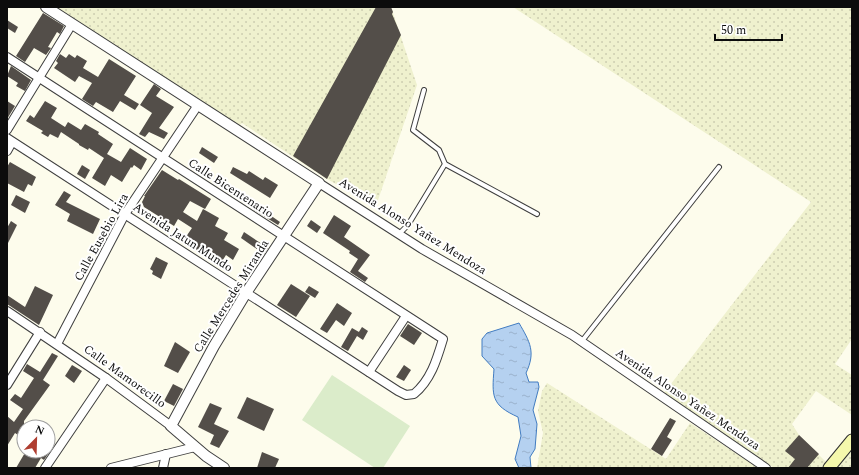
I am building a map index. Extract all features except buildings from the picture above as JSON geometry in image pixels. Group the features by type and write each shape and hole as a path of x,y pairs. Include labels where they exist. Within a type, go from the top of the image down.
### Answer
{"main road":[{"path":"829,468 852,440"}],"street":[{"name":"Avenida Alonso Yañez Mendoza","path":"46,7 399,234 581,342 766,468"},
{"path":"7,130 72,24"},
{"name":"Calle Bicentenario","path":"7,57 443,339 435,363 426,381 414,394 406,395"},
{"name":"Calle Eusebio Lira","path":"57,344 125,214 198,105"},
{"path":"7,151 10,140"},
{"name":"Avenida Jatun Mundo","path":"10,140 406,395"},
{"name":"Calle Mercedes Miranda","path":"171,426 214,346 246,293 319,183"},
{"name":"Calle Mamorecillo","path":"7,311 106,378 171,426 195,447 224,468"},
{"path":"369,372 406,316"},
{"path":"7,385 40,332"},
{"path":"45,468 106,378"},
{"path":"111,468 195,447"},
{"path":"163,468 166,454"}],"lane":[{"path":"424,90 414,130 439,150 445,164 537,214"},
{"path":"399,234 408,224 445,164"},
{"path":"581,342 719,167"}],"green space":[{"path":"52,7 391,7 417,85 376,206 327,179 242,123 238,127"},
{"path":"513,7 852,7 852,339 835,364 852,375 852,415 816,391 792,424 799,435 827,463 822,468 774,468 664,393 811,202"},
{"path":"332,375 410,426 383,468 375,468 302,420"},
{"path":"547,383 666,459 690,423 758,468 537,468 543,433 538,411 542,391"},
{"path":"852,450 852,468 837,468"}],"water":[{"path":"519,323 529,342 531,353 531,359 526,373 529,382 538,382 539,387 533,410 537,424 535,449 530,457 531,468 519,468 515,459 521,436 518,417 509,413 498,404 495,399 493,386 494,369 482,356 482,339 487,333"}]}
